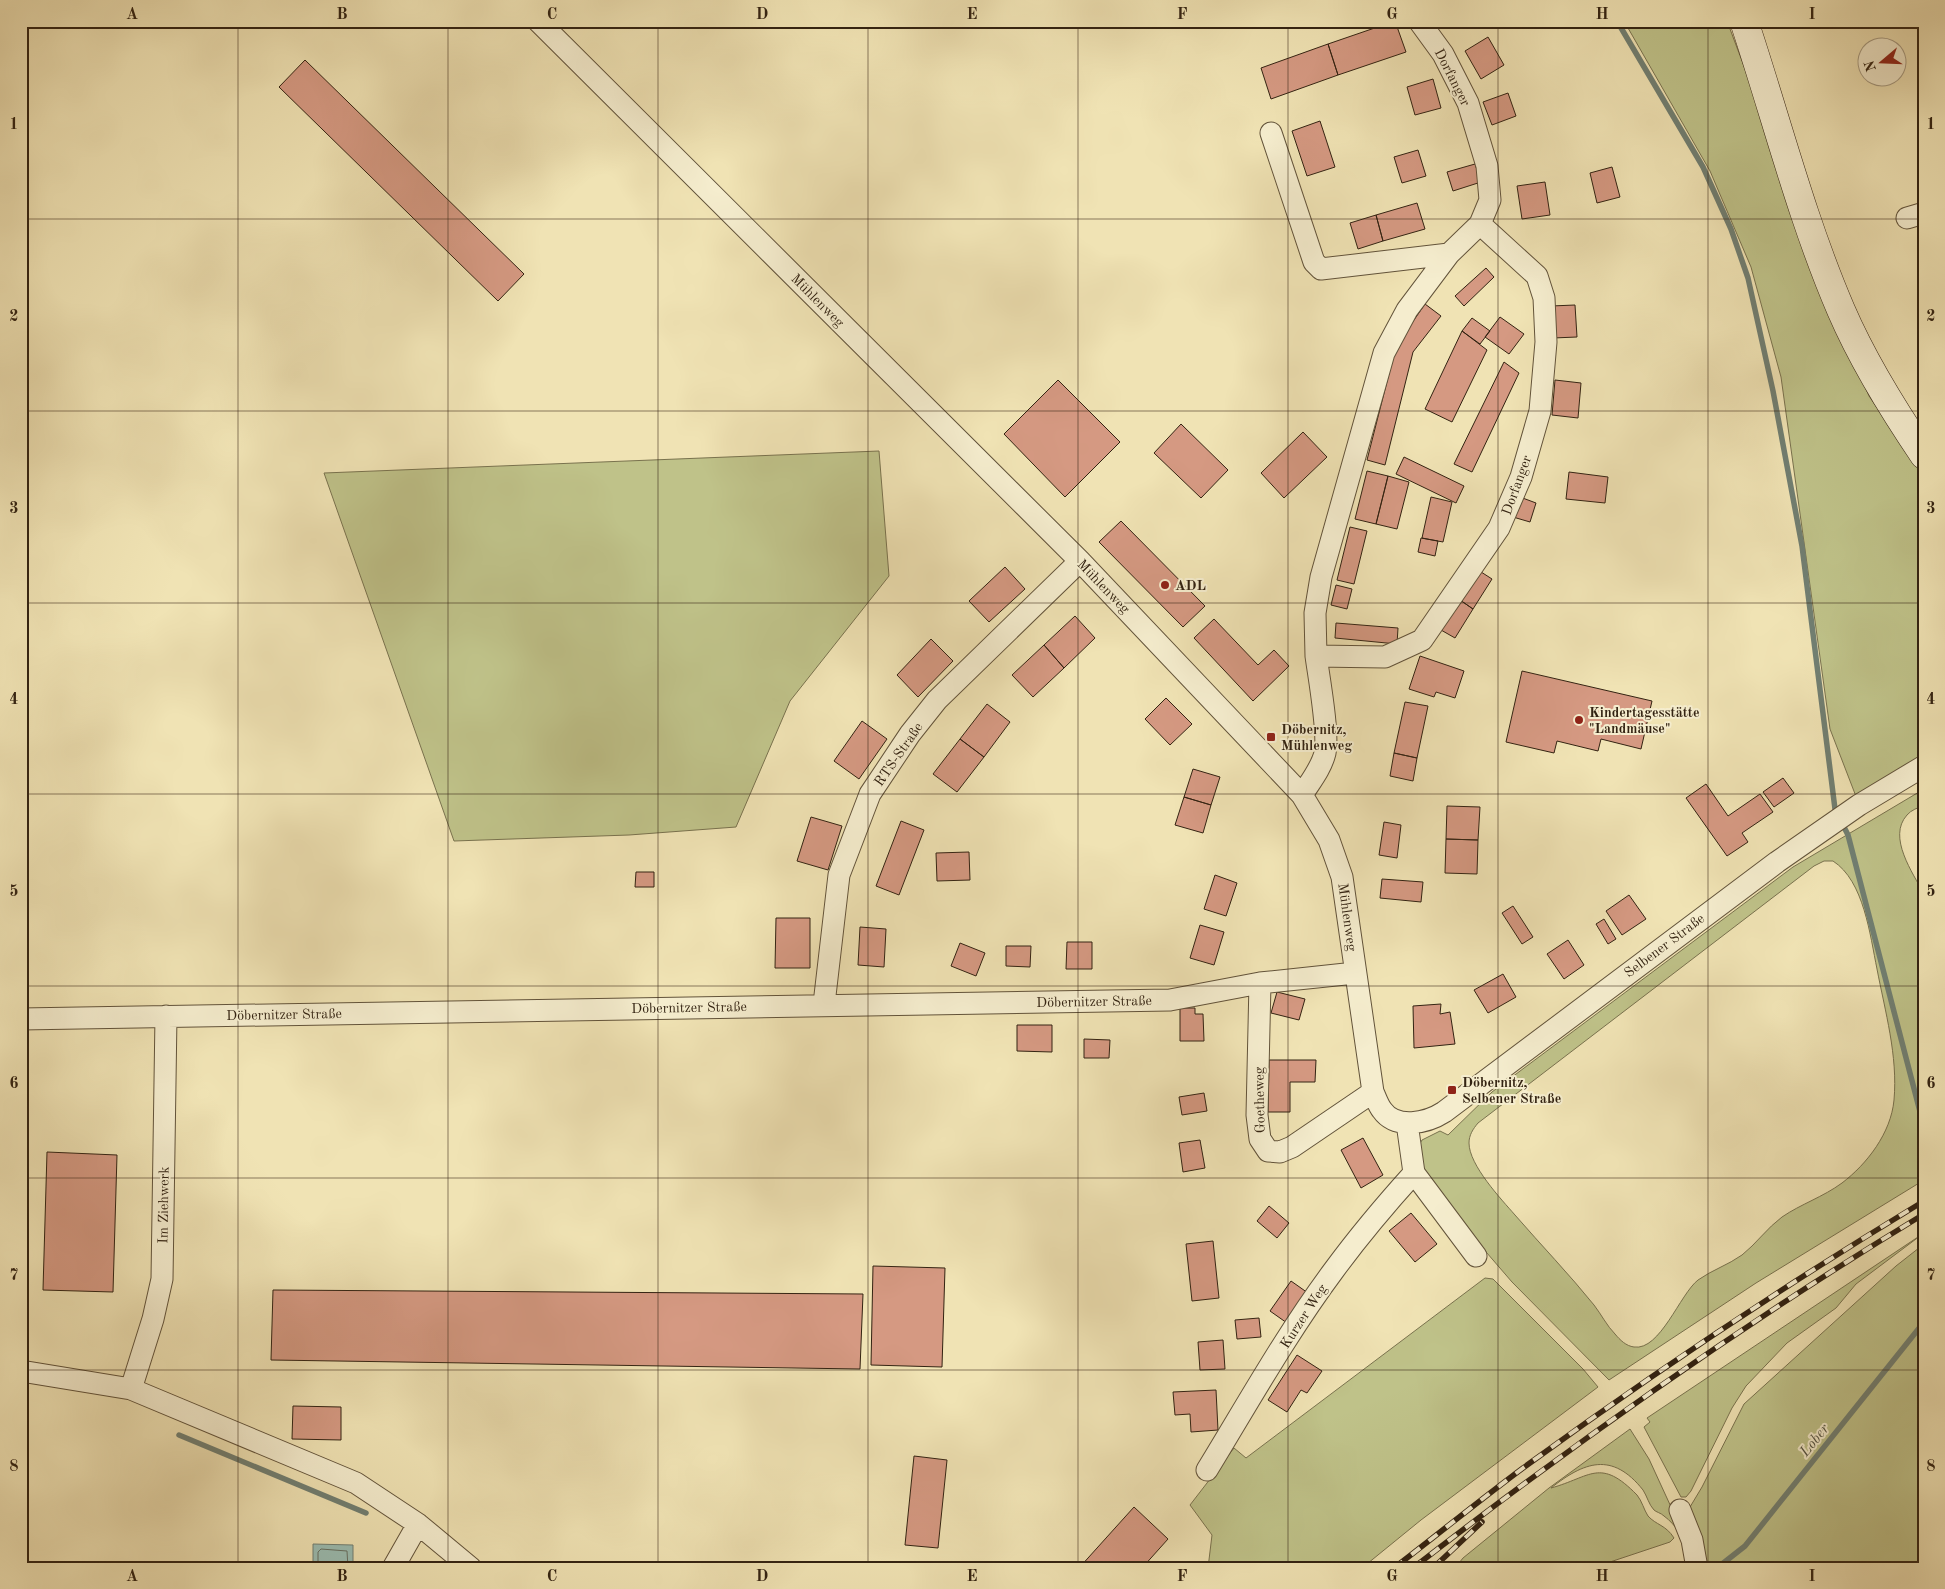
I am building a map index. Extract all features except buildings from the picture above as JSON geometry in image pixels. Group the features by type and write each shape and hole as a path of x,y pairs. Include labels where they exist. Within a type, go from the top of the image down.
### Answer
{"main road":[{"path":"1744,21 1809,224 1841,311 1866,363 1924,455"}],"street":[{"name":"Mühlenweg","path":"538,21 1080,561 1302,795 1329,840 1342,877 1373,1092 1383,1112 1394,1119 1407,1123"},
{"name":"Dorfanger","path":"1302,795 1319,768 1325,752 1323,712 1316,656 1315,613 1321,577 1384,353 1408,310 1449,254 1480,224 1490,200 1487,166 1468,103 1443,54 1419,21"},
{"path":"1271,133 1314,262 1321,268 1449,254"},
{"name":"Dorfanger","path":"1316,656 1385,657 1422,640 1499,528 1521,477 1540,411 1546,342 1544,298 1537,276 1480,224"},
{"name":"RTS-Straße","path":"824,1004 839,875 870,794 910,734 937,700 1080,561"},
{"name":"Selbener Straße","path":"1407,1123 1430,1121 1444,1112 1666,943 1839,820 1924,766"},
{"name":"Döbernitzer Straße","path":"21,1019 824,1004 1170,1000 1260,983 1355,973"},
{"name":"Goetheweg","path":"1260,983 1257,1115 1260,1139 1268,1150 1280,1152 1292,1147 1373,1092"},
{"name":"Im Ziehwerk","path":"131,1389 153,1319 162,1279 166,1016"},
{"path":"1407,1123 1414,1173 1476,1256"},
{"name":"Kurzer Weg","path":"1207,1470 1287,1339 1333,1271 1375,1217 1414,1173"},
{"path":"21,1371 131,1389 356,1483 418,1524 471,1568"},
{"path":"1680,1510 1696,1558"},
{"path":"393,1568 418,1524"}],"green space":[{"path":"1624,21 1727,21 1813,265 1869,396 1924,477 1924,753 1857,799 1830,729 1781,377 1751,267 1710,171"},
{"path":"879,451 889,576 790,701 736,827 629,835 454,841 324,473"},
{"path":"1924,789 1924,805 1907,815 1902,824 1900,834 1904,855 1924,894 1924,1180 1756,1283 1609,1380 1512,1282 1474,1238 1425,1177 1417,1149 1422,1140 1440,1131 1448,1135 1492,1092 1793,867","holes":["1824,861 1833,861 1844,870 1852,882 1864,910 1890,1034 1895,1083 1894,1100 1892,1112 1883,1136 1869,1157 1842,1183 1782,1217 1742,1255 1698,1280 1691,1287 1661,1331 1652,1340 1643,1346 1634,1347 1628,1345 1612,1331 1594,1305 1487,1181 1470,1152 1469,1143 1473,1130 1478,1123 1814,866"]},
{"path":"1924,1233 1856,1284 1836,1308 1787,1343 1746,1386 1732,1408 1691,1491 1686,1497 1681,1497 1644,1427 1650,1422 1647,1418"},
{"path":"1924,1244 1924,1568 1706,1568 1690,1507 1744,1404 1896,1266"},
{"path":"1485,1278 1493,1279 1583,1369 1598,1387 1421,1520 1362,1568 1208,1568 1212,1535 1190,1505 1234,1448 1246,1458"},
{"path":"1630,1429 1649,1459 1683,1533 1654,1510 1643,1490 1632,1478 1609,1465 1598,1465 1586,1467 1575,1472 1551,1488 1595,1473 1614,1476 1637,1495 1648,1516 1671,1534 1674,1538 1670,1542 1592,1568 1455,1568 1463,1558 1549,1488"}],"water":[{"path":"313,1544 353,1545 353,1568 313,1568"}],"waterway":[{"path":"1617,21 1703,167 1731,229 1748,278 1773,391 1802,546 1835,809 1848,835 1923,1123 1921,1186"},
{"name":"Lober","path":"1717,1568 1745,1546 1924,1322"},
{"path":"179,1435 366,1513"}],"railway":[{"path":"1394,1568 1523,1468 1621,1398 1771,1297 1924,1201"},
{"path":"1413,1568 1537,1474 1663,1384 1792,1297 1924,1214"},
{"path":"1433,1568 1482,1522"}],"place":[{"name":"ADL","path":"1165,585"},
{"name":"Kindertagesstätte \"Landmäuse\"","path":"1579,720"},
{"name":"Döbernitz, Mühlenweg","path":"1271,737"},
{"name":"Döbernitz, Selbener Straße","path":"1452,1090"}]}
